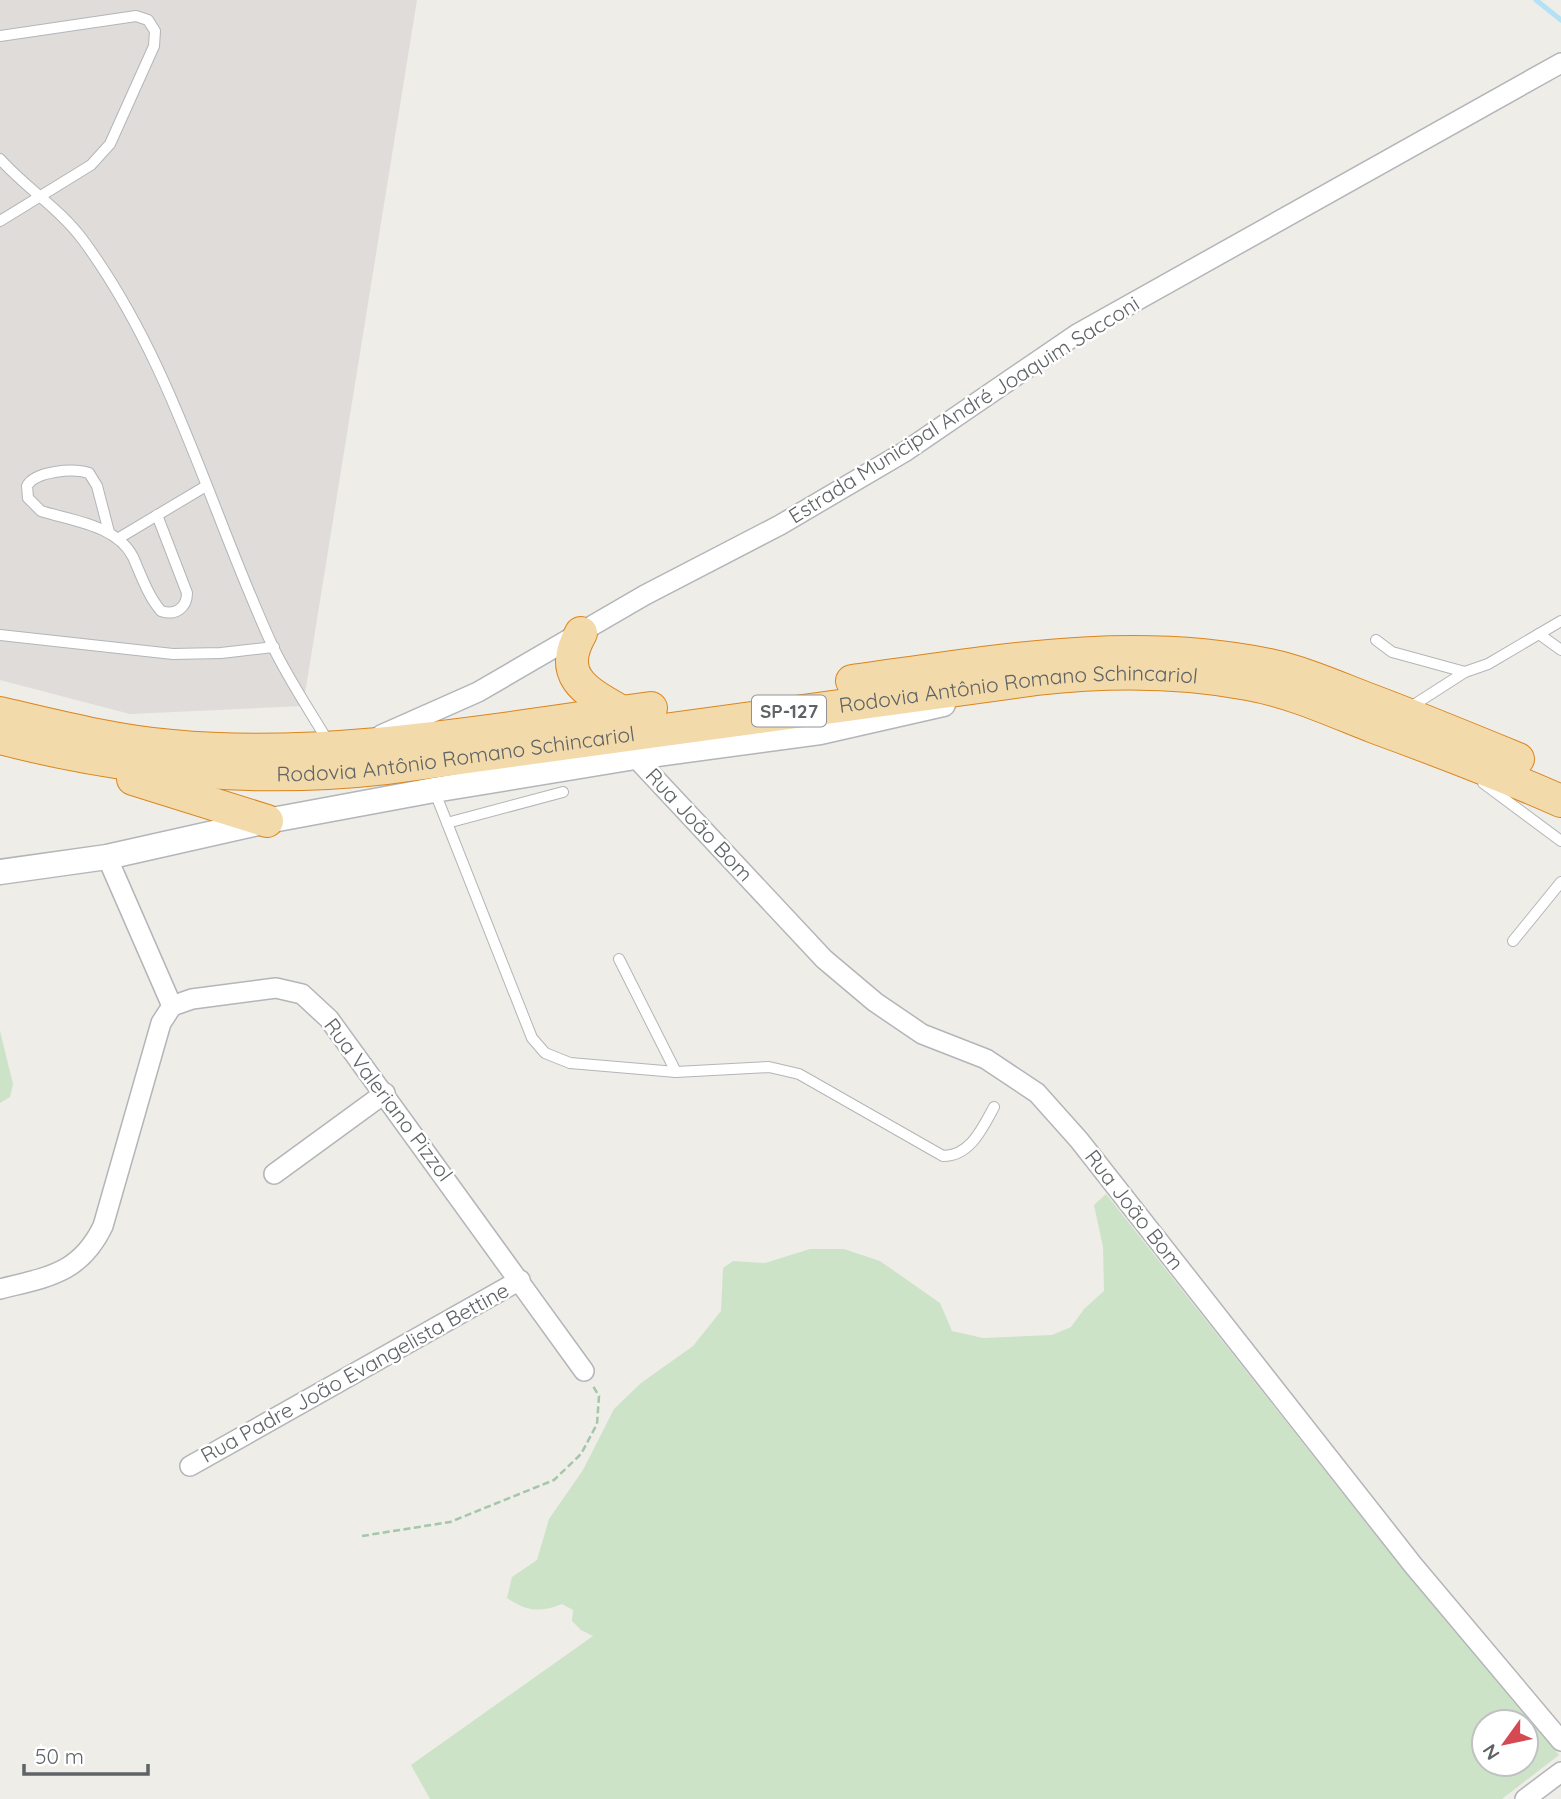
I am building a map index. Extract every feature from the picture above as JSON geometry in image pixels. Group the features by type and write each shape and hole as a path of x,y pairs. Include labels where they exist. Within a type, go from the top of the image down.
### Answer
{"highway":[{"path":"581,633 571,661 573,673 582,687 622,712"},
{"name":"Rodovia Antônio Romano Schincariol","path":"0,713 171,746 267,750 346,745 622,712 1036,655 1129,651 1218,656 1273,666 1403,712 1561,778"},
{"name":"Rodovia Antônio Romano Schincariol","path":"0,738 59,754 167,770 228,775 352,772 1037,679 1130,673 1198,676 1250,684 1295,696 1561,802"},
{"path":"59,754 267,821"}],"street":[{"name":"Estrada Municipal André Joaquim Sacconi","path":"346,745 478,692 858,480 1077,334 1561,63"},
{"path":"0,872 107,857 267,821 434,790 635,757 820,732 948,703 1037,679"},
{"name":"Rua João Bom","path":"635,757 824,959 874,1002 922,1034 986,1059 1037,1093 1079,1140 1413,1565 1561,1741"},
{"path":"0,1290 52,1276 77,1264 94,1245 103,1226 161,1023 172,1006 107,857"},
{"name":"Rua Valeriano Pizzol","path":"172,1006 212,994 251,990 276,988 303,994 329,1018 385,1093 584,1371"},
{"path":"274,1174 385,1093"},
{"name":"Rua Padre João Evangelista Bettine","path":"190,1466 520,1280"},
{"path":"1525,1799 1561,1772"}],"lane":[{"path":"0,36 136,16 148,20 155,32 154,46 110,144 91,165 0,221"},
{"path":"0,159 40,194 83,240 135,322 166,381 206,486 274,647 346,745"},
{"path":"109,532 97,486 89,473 43,475 30,480 27,486 28,498 41,511 109,532 119,538 131,553 161,611 168,614 181,610 187,600 187,593 157,515"},
{"path":"119,538 206,486"},
{"path":"1403,712 1465,672 1488,664 1561,621"},
{"path":"1539,634 1561,650"},
{"path":"0,635 173,654 221,653 274,647"},
{"path":"1376,640 1392,652 1465,672"},
{"path":"1437,751 1561,841"},
{"path":"434,790 531,1038 554,1058 570,1063 676,1072 769,1067 799,1074 943,1156 958,1156 967,1149 994,1107"},
{"path":"447,823 563,792"},
{"path":"1513,941 1561,883"},
{"path":"619,959 676,1072"}],"path":[{"path":"362,1535 450,1522 554,1480 581,1454 597,1424 599,1396 584,1371"}],"shaded area":[{"path":"0,0 417,0 303,706 130,714 0,680"}],"green space":[{"path":"0,1031 13,1084 10,1097 0,1103"},
{"path":"1106,1194 1401,1567 1520,1708 1470,1708 1470,1778 1529,1778 1502,1799 430,1799 411,1765 593,1636 572,1621 573,1610 562,1604 547,1609 533,1609 507,1598 512,1577 537,1560 549,1519 583,1470 614,1409 641,1383 693,1346 721,1311 723,1268 733,1261 765,1263 810,1249 844,1249 880,1261 940,1303 952,1331 983,1338 1052,1335 1071,1327 1084,1309 1104,1291 1103,1247 1094,1205"},
{"path":"1540,1732 1559,1755 1540,1770"}],"waterway":[{"path":"1536,0 1561,20"}]}
